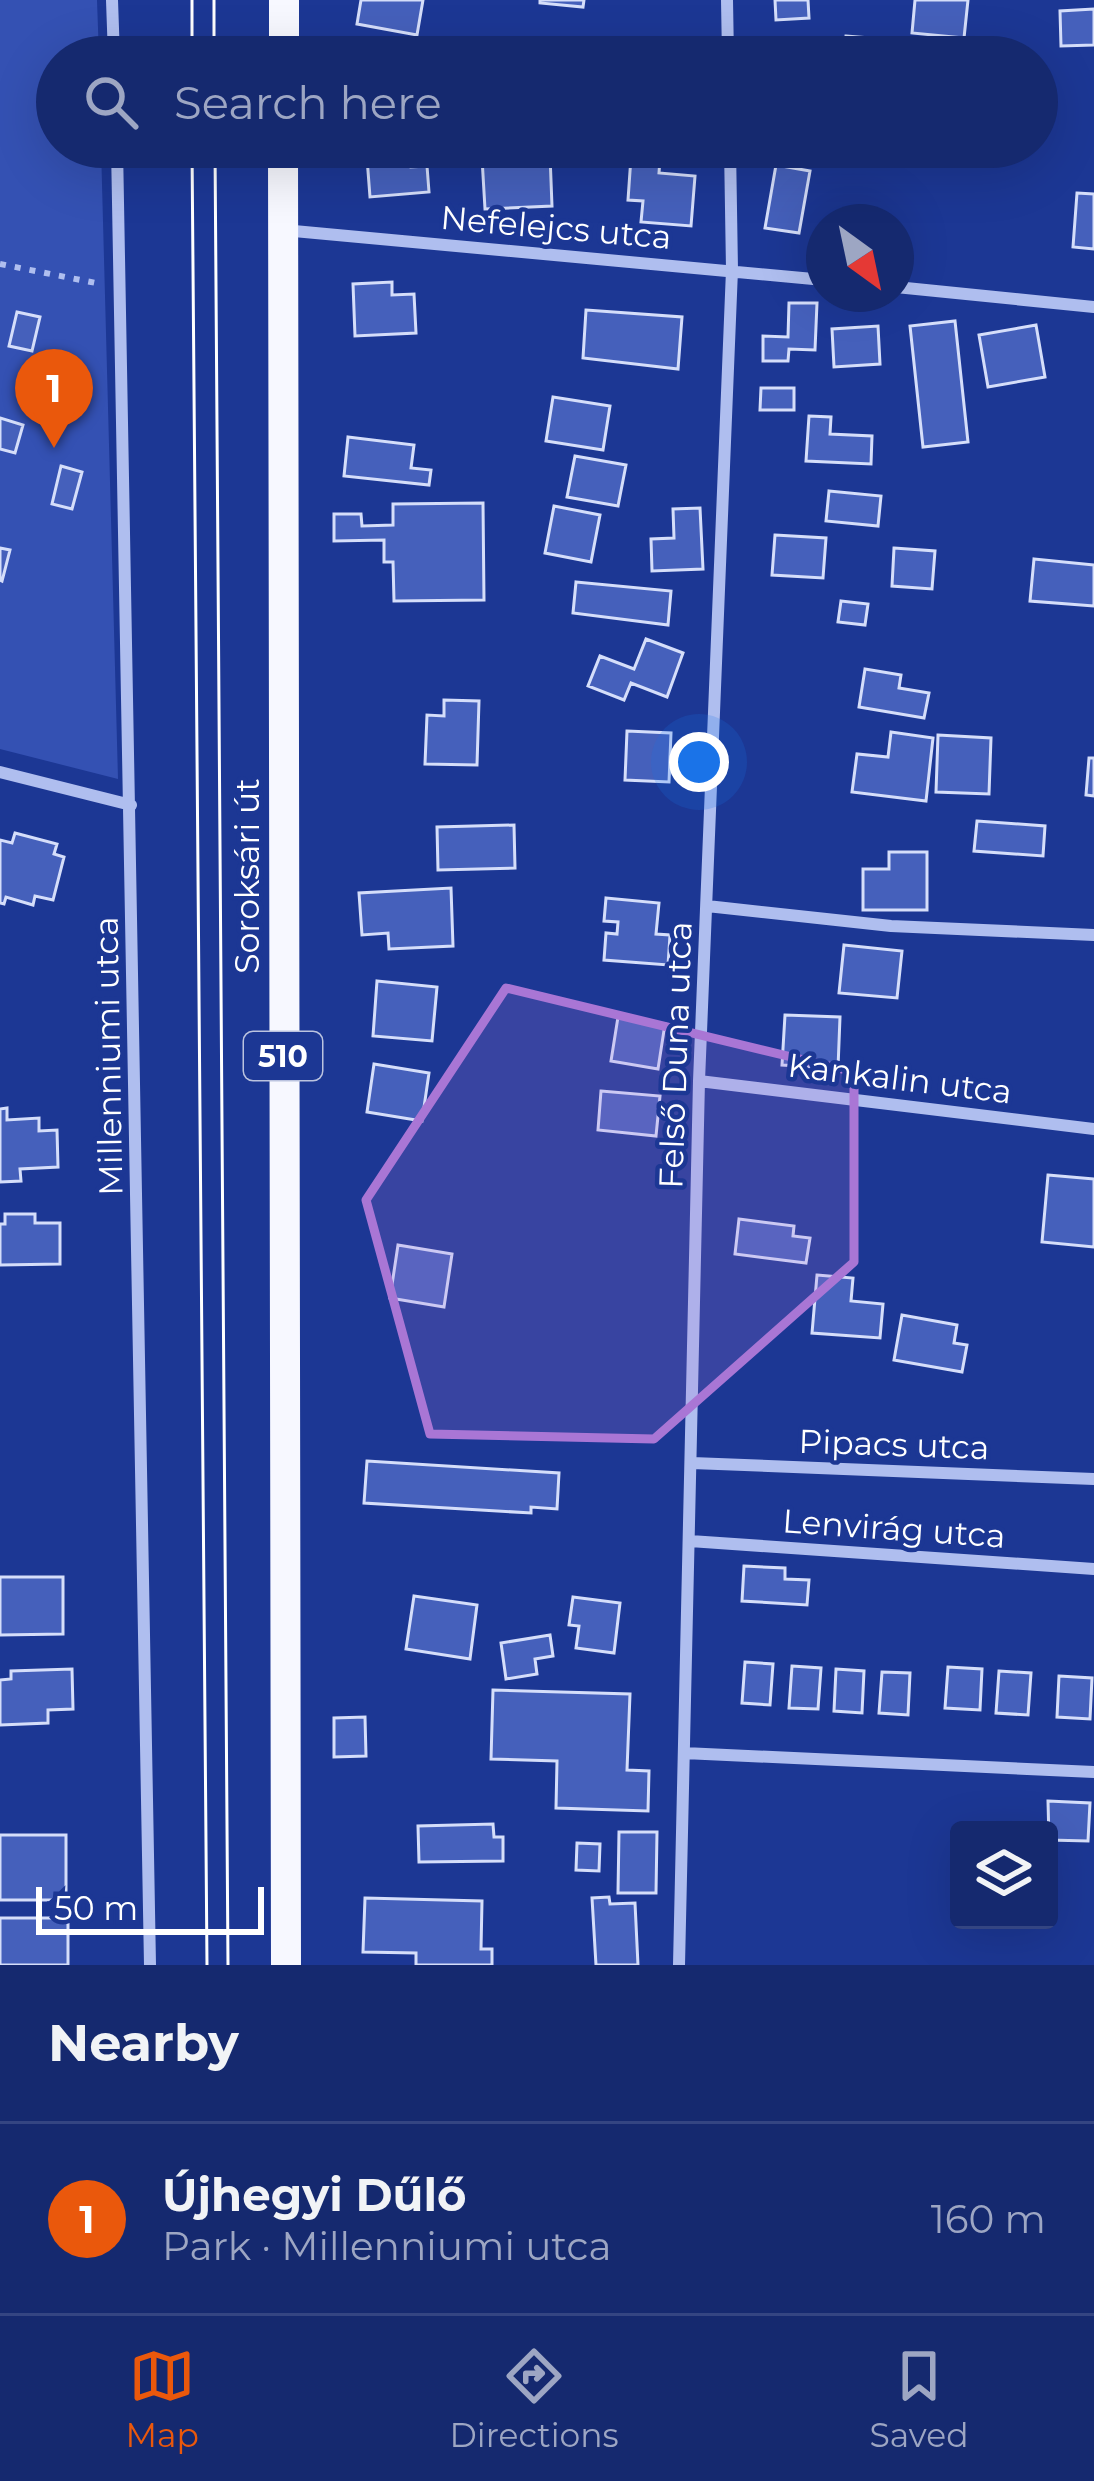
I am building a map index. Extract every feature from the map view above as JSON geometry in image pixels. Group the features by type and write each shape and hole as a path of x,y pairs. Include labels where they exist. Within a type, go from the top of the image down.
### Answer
{"main road":[{"path":"284,0 284,36"},
{"name":"Soroksári út","path":"283,168 286,1965"}],"street":[{"path":"112,0 113,36"},
{"path":"728,0 728,36"},
{"name":"Millenniumi utca","path":"118,168 150,1965"},
{"name":"Felső Duna utca","path":"679,1965 700,1081 731,270 730,168"},
{"name":"Nefelejcs utca","path":"283,230 806,278"},
{"path":"914,289 1094,307"},
{"path":"0,772 131,805"},
{"path":"707,906 891,926 1094,935"},
{"name":"Kankalin utca","path":"700,1081 1094,1130"},
{"name":"Pipacs utca","path":"692,1462 1094,1479"},
{"name":"Lenvirág utca","path":"690,1541 1094,1569"},
{"path":"684,1753 1094,1772"}],"path":[{"path":"0,264 122,289"}],"highlighted area":[{"path":"506,988 854,1072 854,1262 654,1439 430,1434 366,1200"}],"shaded area":[{"path":"0,0 97,0 98,36 36,36 36,168 102,168 118,779 0,749"}],"building":[{"path":"361,0 423,0 417,35 357,24"},
{"path":"540,0 584,0 583,7"},
{"path":"775,0 808,0 809,18 776,20"},
{"path":"915,0 968,0 964,36 912,33"},
{"path":"1094,9 1094,45 1061,46 1060,11"},
{"path":"368,168 427,168 429,192 370,197"},
{"path":"483,168 551,168 552,206 485,209"},
{"path":"630,168 695,176 691,226 641,222 643,201 628,200"},
{"path":"775,168 810,171 799,233 765,228"},
{"path":"1077,193 1094,194 1094,249 1073,247"},
{"path":"392,282 392,295 414,294 416,333 355,336 353,284"},
{"path":"789,303 806,303 806,312 817,312 815,350 789,349 788,361 763,361 763,336 788,337"},
{"path":"586,310 682,317 678,369 583,358"},
{"path":"17,312 40,317 32,351 9,346"},
{"path":"955,321 968,442 923,447 910,326"},
{"path":"1036,325 1045,377 988,387 979,335"},
{"path":"878,326 880,364 834,367 832,329"},
{"path":"761,388 794,388 794,410 760,410"},
{"path":"553,397 610,406 603,450 546,441"},
{"path":"809,416 831,417 830,434 872,436 871,464 806,461"},
{"path":"0,418 23,425 15,453 0,449"},
{"path":"348,437 414,445 411,468 431,470 429,485 344,476"},
{"path":"575,456 626,465 618,506 567,497"},
{"path":"61,466 82,472 72,509 52,504"},
{"path":"829,491 881,496 878,526 826,521"},
{"path":"483,503 484,600 394,601 393,562 384,562 384,540 334,541 334,514 361,514 362,526 393,525 393,504"},
{"path":"554,506 600,515 591,562 545,553"},
{"path":"700,508 703,569 652,571 651,539 674,538 673,509"},
{"path":"775,535 826,538 823,578 772,575"},
{"path":"0,548 10,550 2,581 0,580"},
{"path":"894,548 935,551 932,589 892,586"},
{"path":"1034,559 1094,565 1094,606 1030,601"},
{"path":"576,582 671,591 668,625 573,613"},
{"path":"841,601 868,604 865,625 838,622"},
{"path":"646,639 683,653 667,697 631,683 624,700 588,686 600,656 634,669"},
{"path":"865,669 901,675 899,688 929,693 924,718 859,707"},
{"path":"444,700 479,701 477,765 425,764 427,715 444,716"},
{"path":"627,731 671,733 669,782 625,780"},
{"path":"891,732 933,738 926,801 852,792 857,754 888,757"},
{"path":"938,735 991,738 989,794 936,792"},
{"path":"1089,758 1094,758 1094,796 1086,795"},
{"path":"977,821 1045,826 1043,856 974,851"},
{"path":"514,825 515,868 438,870 437,827"},
{"path":"15,833 57,844 54,854 64,857 53,900 35,896 33,905 6,897 0,903 0,840 12,843"},
{"path":"889,852 927,852 927,910 863,910 863,869 889,869"},
{"path":"451,888 453,946 389,949 388,933 362,935 359,893"},
{"path":"606,898 659,903 656,934 670,935 668,965 604,960 606,933 617,934 618,922 604,921"},
{"path":"844,945 902,951 897,998 839,993"},
{"path":"377,981 437,987 432,1041 373,1036"},
{"path":"785,1015 840,1017 838,1068 782,1065"},
{"path":"618,1017 665,1024 658,1069 611,1061"},
{"path":"374,1064 429,1073 422,1121 367,1112"},
{"path":"601,1091 660,1096 656,1136 598,1130"},
{"path":"7,1108 7,1120 39,1118 39,1131 57,1130 58,1167 20,1169 21,1181 0,1182 0,1109"},
{"path":"1048,1175 1094,1179 1094,1247 1042,1242"},
{"path":"5,1214 35,1214 35,1223 60,1223 60,1264 0,1265 0,1224 5,1224"},
{"path":"739,1219 794,1226 793,1236 810,1238 806,1263 735,1254"},
{"path":"398,1245 452,1254 444,1307 390,1298"},
{"path":"817,1275 853,1278 851,1301 883,1304 880,1338 812,1333"},
{"path":"902,1315 957,1325 954,1343 967,1345 962,1372 894,1360"},
{"path":"367,1461 559,1473 557,1509 531,1507 531,1513 364,1503"},
{"path":"744,1566 785,1568 785,1579 809,1580 807,1605 742,1601"},
{"path":"0,1577 63,1577 63,1634 0,1635"},
{"path":"414,1596 477,1605 470,1659 406,1649"},
{"path":"573,1597 620,1603 614,1653 576,1648 579,1626 569,1625"},
{"path":"550,1635 553,1656 535,1659 537,1674 506,1679 501,1643"},
{"path":"745,1662 773,1664 770,1705 742,1703"},
{"path":"792,1666 821,1668 818,1709 789,1708"},
{"path":"948,1667 982,1669 980,1710 945,1708"},
{"path":"72,1669 73,1709 48,1710 48,1723 0,1725 0,1680 11,1679 11,1671"},
{"path":"836,1669 864,1671 862,1713 834,1711"},
{"path":"999,1671 1031,1673 1028,1715 996,1713"},
{"path":"882,1672 910,1673 908,1715 879,1713"},
{"path":"1059,1676 1092,1678 1090,1719 1057,1717"},
{"path":"493,1690 630,1694 627,1770 649,1771 648,1811 556,1808 557,1761 491,1759"},
{"path":"365,1717 366,1756 334,1757 334,1718"},
{"path":"1048,1801 1090,1803 1088,1841 1058,1840 1058,1821 1049,1821"},
{"path":"493,1824 494,1837 503,1837 503,1861 419,1862 418,1826"},
{"path":"619,1832 657,1832 656,1893 618,1893"},
{"path":"0,1835 66,1835 66,1900 0,1900"},
{"path":"577,1843 600,1844 599,1871 576,1870"},
{"path":"609,1897 610,1904 635,1903 638,1965 596,1965 592,1898"},
{"path":"365,1898 482,1901 481,1949 492,1949 492,1965 416,1965 416,1953 363,1952"},
{"path":"0,1918 68,1918 68,1965 0,1965"}],"tram line":[{"path":"192,0 192,36"},
{"path":"214,0 214,36"},
{"path":"192,168 207,1965"},
{"path":"215,168 228,1965"}],"place":[{"name":"Újhegyi Dűlő","path":"54,448"}]}
